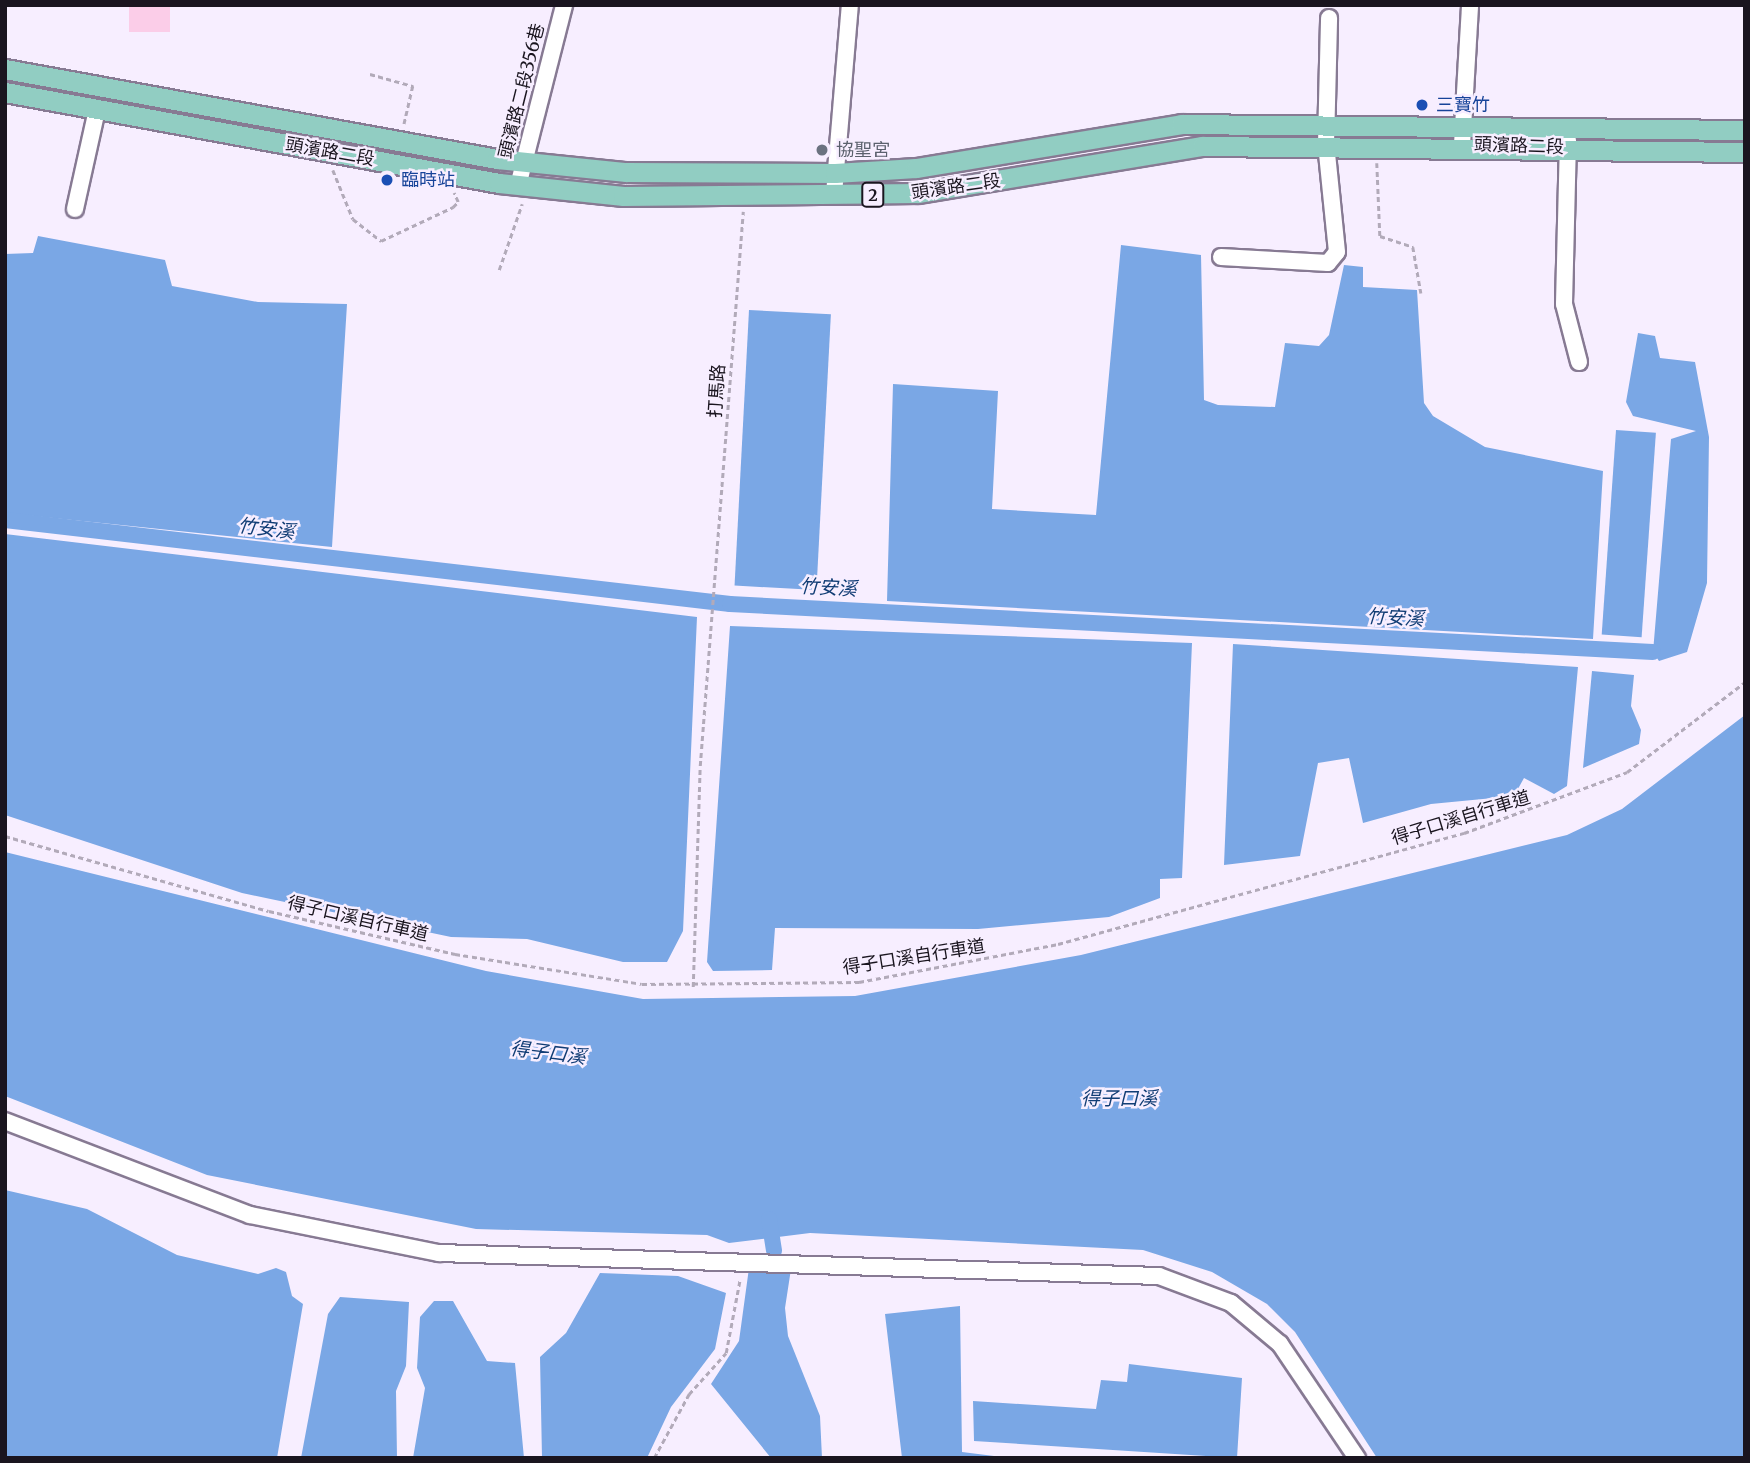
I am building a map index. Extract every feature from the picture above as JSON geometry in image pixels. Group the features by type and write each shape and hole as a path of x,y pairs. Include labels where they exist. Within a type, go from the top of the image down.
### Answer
{"main road":[{"name":"頭濱路二段","path":"5,69 152,98 401,141 523,161 626,172 835,173 986,160 1181,124 1328,122 1745,130"},
{"name":"頭濱路二段","path":"5,92 446,174 522,186 623,196 834,194 981,186 1202,146 1376,144 1745,152"},
{"path":"148,120 152,98"},
{"path":"250,138 255,114"}],"lane":[{"name":"頭濱路二段356巷","path":"522,186 523,161 564,5"},
{"path":"834,194 850,5"},
{"path":"1462,145 1470,5"},
{"path":"1221,257 1328,262 1336,252 1326,144 1329,18"},
{"path":"75,208 97,110"},
{"path":"1569,127 1564,303 1579,362"},
{"path":"5,1121 250,1215 439,1253 1159,1276 1231,1303 1280,1344 1357,1458"}],"path":[{"path":"370,74 413,86 401,141"},
{"path":"1376,144 1380,236 1413,247 1420,293"},
{"path":"325,151 354,219 381,241 399,237 458,202 446,174"},
{"path":"499,270 522,186"},
{"name":"打馬路","path":"694,987 701,766 744,194"},
{"name":"得子口溪自行車道","path":"5,836 269,911 455,954 642,984 694,987 859,982 1058,944 1464,833 1627,772 1745,682"},
{"path":"654,1458 689,1394 726,1353 743,1263"}],"water":[{"path":"38,236 165,260 172,286 258,302 347,304 332,547 5,513 5,254 33,253"},
{"path":"1121,245 1201,255 1204,400 1218,405 1275,407 1285,343 1319,346 1329,335 1344,265 1363,267 1363,287 1417,290 1424,403 1433,416 1485,447 1603,471 1593,639 887,601 893,384 998,391 992,509 1096,515"},
{"path":"749,310 831,314 816,590 735,586"},
{"path":"1638,333 1655,336 1660,358 1695,362 1709,437 1707,583 1687,652 1659,661 1653,652 1671,439 1696,431 1633,416 1626,402"},
{"path":"1616,430 1656,433 1642,637 1602,635"},
{"path":"5,534 697,617 683,931 667,962 623,962 527,939 451,937 242,893 5,815"},
{"path":"730,626 1192,643 1182,878 1160,879 1160,898 1109,917 978,929 775,928 772,970 713,971 707,962"},
{"path":"1233,644 1578,667 1567,786 1554,794 1524,778 1514,796 1431,804 1363,823 1349,758 1318,763 1300,856 1224,865"},
{"path":"1592,671 1634,675 1631,706 1641,730 1639,744 1583,768"},
{"name":"得子口溪","path":"1745,715 1745,1458 1377,1458 1295,1332 1267,1304 1212,1272 1143,1250 810,1233 729,1243 707,1235 476,1229 207,1175 5,1096 5,852 486,971 643,999 855,996 1081,955 1567,835 1622,809"},
{"path":"5,1190 87,1209 177,1255 258,1274 276,1268 286,1272 292,1296 303,1304 277,1458 5,1458"},
{"path":"749,1268 791,1269 785,1308 788,1336 820,1416 822,1458 771,1458 711,1384 739,1341"},
{"path":"600,1273 678,1276 726,1293 715,1349 671,1407 647,1458 542,1458 540,1357 566,1333"},
{"path":"340,1297 409,1302 406,1366 396,1391 397,1458 301,1458 328,1314"},
{"path":"434,1301 453,1301 487,1361 515,1363 524,1458 413,1458 425,1388 417,1368 420,1317"},
{"path":"960,1306 962,1452 1010,1458 902,1458 885,1314"},
{"path":"1129,1364 1242,1378 1237,1458 974,1441 973,1401 1096,1409 1101,1380 1127,1382"}],"building":[{"path":"129,5 170,5 170,32 129,32"}],"waterway":[{"name":"竹安溪","path":"5,520 730,604 1653,652"},
{"path":"769,1219 774,1251"}],"place":[{"name":"三寶竹","path":"1422,105"},
{"name":"協聖宮","path":"822,150"},
{"name":"臨時站","path":"387,180"}]}
